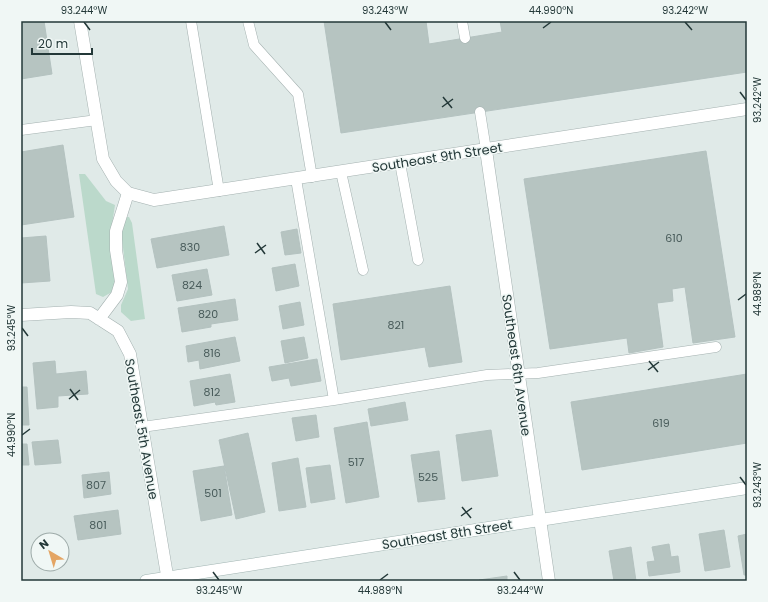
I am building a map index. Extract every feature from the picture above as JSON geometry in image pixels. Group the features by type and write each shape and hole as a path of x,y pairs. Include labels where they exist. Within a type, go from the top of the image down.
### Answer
{"street":[{"path":"21,316 90,313 99,319 117,295 121,282 116,250 116,231 128,193 116,182 103,159 80,21"},
{"name":"Southeast 9th Street","path":"128,193 154,200 312,177 747,109"},
{"name":"Southeast 6th Avenue","path":"486,150 549,581"},
{"name":"Southeast 5th Avenue","path":"99,319 118,331 130,354 168,579"},
{"name":"Southeast 8th Street","path":"146,581 168,579 747,488"}],"lane":[{"path":"191,21 219,191"},
{"path":"248,21 254,45 298,94 312,177"},
{"path":"462,21 466,38"},
{"path":"480,112 486,150"},
{"path":"21,130 97,120"},
{"path":"400,163 418,260"},
{"path":"341,172 363,270"},
{"path":"296,179 334,400"},
{"path":"142,427 334,400 487,375 538,373 716,347"}],"green space":[{"path":"79,174 85,174 106,201 115,205 110,238 115,281 112,292 103,297 96,294"},
{"path":"125,217 129,217 132,223 145,319 131,321 121,312 121,305 128,289 121,231"}],"building":[{"path":"21,21 44,21 52,74 21,79"},
{"path":"324,21 426,21 429,44 502,32 500,21 747,21 747,72 341,133"},
{"path":"63,145 74,217 21,225 21,152"},
{"path":"706,151 735,337 693,343 685,287 672,289 673,301 657,303 663,347 629,353 627,338 550,349 524,179"},
{"path":"224,226 229,255 157,268 151,239"},
{"path":"297,229 301,253 285,255 281,232"},
{"path":"46,236 50,281 21,283 21,238"},
{"path":"295,264 299,286 276,291 272,268"},
{"path":"207,269 212,295 177,301 172,275"},
{"path":"450,286 462,362 429,367 425,347 341,360 333,304"},
{"path":"235,299 238,320 211,324 211,327 182,332 178,308"},
{"path":"300,302 304,325 283,329 279,306"},
{"path":"235,337 240,361 200,369 199,360 188,362 186,346"},
{"path":"304,337 308,358 285,363 281,341"},
{"path":"317,359 321,381 291,386 289,378 272,381 269,367"},
{"path":"55,361 56,374 86,371 88,394 58,396 58,407 37,409 33,363"},
{"path":"230,374 235,402 216,405 215,402 194,406 190,381"},
{"path":"747,374 747,443 582,470 571,402"},
{"path":"21,387 27,387 29,425 21,425"},
{"path":"405,402 408,420 371,426 368,409"},
{"path":"316,415 319,437 296,441 292,418"},
{"path":"367,422 379,497 346,503 334,428"},
{"path":"491,430 498,476 462,481 456,435"},
{"path":"248,433 265,512 236,519 219,440"},
{"path":"58,440 61,463 35,465 32,442"},
{"path":"21,444 27,444 29,465 21,465"},
{"path":"439,451 445,499 418,502 411,455"},
{"path":"298,458 306,507 279,511 272,463"},
{"path":"330,465 335,499 311,503 306,468"},
{"path":"224,466 232,515 201,521 193,471"},
{"path":"109,472 111,494 84,498 82,475"},
{"path":"118,510 121,534 78,540 74,516"},
{"path":"724,530 730,567 705,571 699,534"},
{"path":"747,534 747,575 744,575 738,536"},
{"path":"669,544 671,557 678,556 680,572 649,576 647,562 655,561 652,547"},
{"path":"631,547 636,581 614,581 609,551"},
{"path":"507,576 507,581 479,581 479,580"}]}
